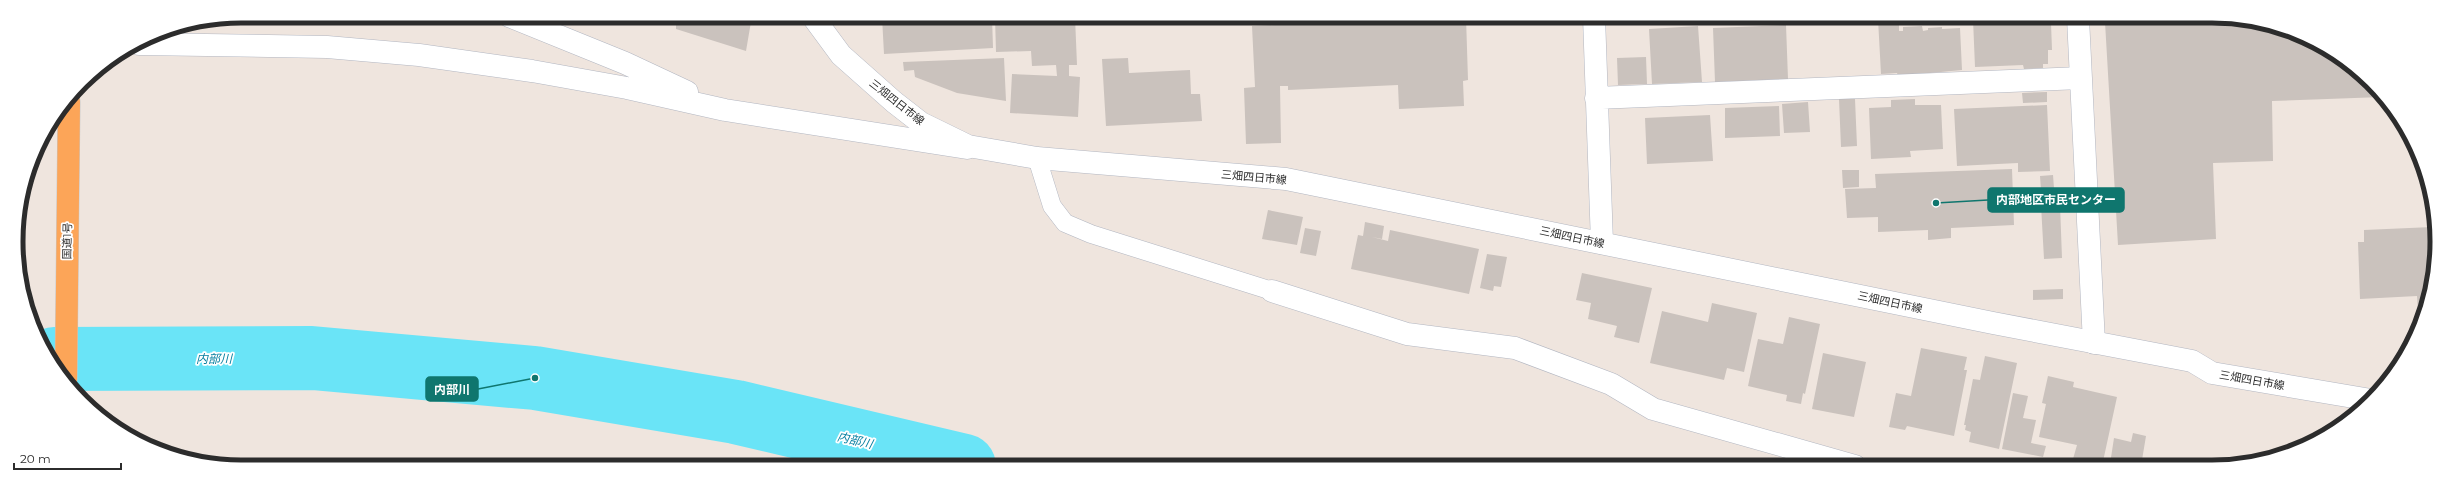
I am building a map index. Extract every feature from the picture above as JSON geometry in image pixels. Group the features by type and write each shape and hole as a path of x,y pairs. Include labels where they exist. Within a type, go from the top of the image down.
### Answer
{"highway":[{"name":"国道1号","path":"66,372 69,107"}],"street":[{"path":"526,23 625,63 725,110"},
{"name":"三畑四日市線","path":"818,23 841,55 921,123 968,146 1037,158 1286,179 2094,343 2192,361 2212,373 2363,399"},
{"path":"1594,23 1602,243"},
{"path":"2078,23 2094,343"},
{"path":"149,44 327,47 419,55 561,76 725,110 1014,155"},
{"path":"1596,98 2081,78"},
{"path":"1272,291 1407,334 1515,348 1611,384 1653,409 1834,460"}],"lane":[{"path":"1037,158 1052,206 1065,223 1091,234 1272,291"}],"building":[{"path":"676,23 751,23 746,51 676,29"},
{"path":"882,23 992,23 993,48 884,54"},
{"path":"995,23 1075,23 1077,65 1069,65 1069,76 1080,77 1078,117 1010,113 1012,74 1057,76 1056,65 1032,66 1031,51 996,52"},
{"path":"1316,23 1466,23 1468,80 1463,81 1464,106 1399,109 1398,85 1288,90 1288,86 1280,86 1281,143 1246,144 1244,88 1255,87 1252,26"},
{"path":"1878,23 1899,23 1899,31 1903,31 1903,27 1922,26 1923,31 1928,30 1928,28 1960,28 1962,70 1898,76 1897,73 1881,74"},
{"path":"1973,23 2051,23 2052,50 2048,50 2048,64 2043,64 2043,68 2024,69 2023,65 1975,67"},
{"path":"2105,23 2226,23 2268,30 2321,52 2356,77 2376,97 2272,101 2273,161 2213,163 2216,239 2118,245"},
{"path":"1786,25 1788,79 1715,82 1713,28"},
{"path":"1698,26 1702,82 1652,84 1649,29"},
{"path":"1646,57 1647,84 1618,85 1617,58"},
{"path":"1004,58 1006,101 957,93 915,77 914,70 904,71 903,62"},
{"path":"1128,58 1129,73 1190,70 1191,94 1200,94 1202,121 1106,126 1102,59"},
{"path":"2047,92 2047,102 2023,103 2022,93"},
{"path":"1839,99 1855,99 1857,146 1841,147"},
{"path":"1915,99 1915,105 1941,105 1943,149 1910,151 1911,157 1871,159 1869,108 1891,107 1891,100"},
{"path":"1808,102 1810,132 1784,133 1782,104"},
{"path":"2047,105 2050,171 2018,172 2018,163 1957,166 1954,109"},
{"path":"1779,106 1780,136 1725,138 1725,108"},
{"path":"1710,115 1713,161 1647,164 1645,118"},
{"path":"2012,169 2014,225 1951,228 1951,238 1928,240 1928,230 1878,232 1878,217 1847,218 1845,189 1876,188 1875,174"},
{"path":"1842,170 1859,170 1859,187 1843,188"},
{"path":"2053,175 2055,202 2042,204 2040,176"},
{"path":"2041,205 2060,205 2062,258 2044,259"},
{"path":"1268,210 1303,217 1297,245 1262,239"},
{"path":"1365,222 1384,226 1382,239 1372,237 1388,241 1390,230 1479,249 1469,294 1351,269 1358,235 1363,236"},
{"path":"2430,227 2430,256 2423,298 2418,312 2417,296 2360,299 2358,242 2364,242 2364,230"},
{"path":"1305,228 1321,231 1316,256 1300,253"},
{"path":"1487,254 1507,257 1501,287 1494,286 1493,291 1480,288"},
{"path":"1582,273 1652,288 1639,343 1614,337 1617,326 1588,319 1591,303 1576,300"},
{"path":"2063,289 2063,299 2033,300 2033,290"},
{"path":"1712,303 1757,313 1744,372 1727,368 1724,380 1650,363 1662,311 1708,322"},
{"path":"1789,317 1820,324 1805,394 1803,393 1801,404 1786,401 1787,395 1748,386 1758,339 1783,344"},
{"path":"1921,348 1967,357 1964,370 1967,370 1954,436 1907,426 1905,430 1889,427 1896,393 1911,396"},
{"path":"1823,353 1866,362 1854,417 1812,409"},
{"path":"1985,356 2017,363 1999,449 1969,442 1971,432 1965,430 1966,425 1964,425 1973,379 1980,380"},
{"path":"2048,376 2074,382 2073,387 2117,397 2103,460 2073,459 2077,445 2039,437 2046,404 2042,403"},
{"path":"2013,393 2028,396 2023,418 2036,420 2031,443 2046,446 2043,457 2002,449"},
{"path":"2133,433 2146,436 2142,460 2111,460 2114,438 2131,442"}],"waterway":[{"name":"内部川","path":"57,359 312,358 535,378 736,412 939,460"}],"place":[{"name":"内部地区市民センター","path":"1936,203"},
{"name":"内部川","path":"535,378"}]}
